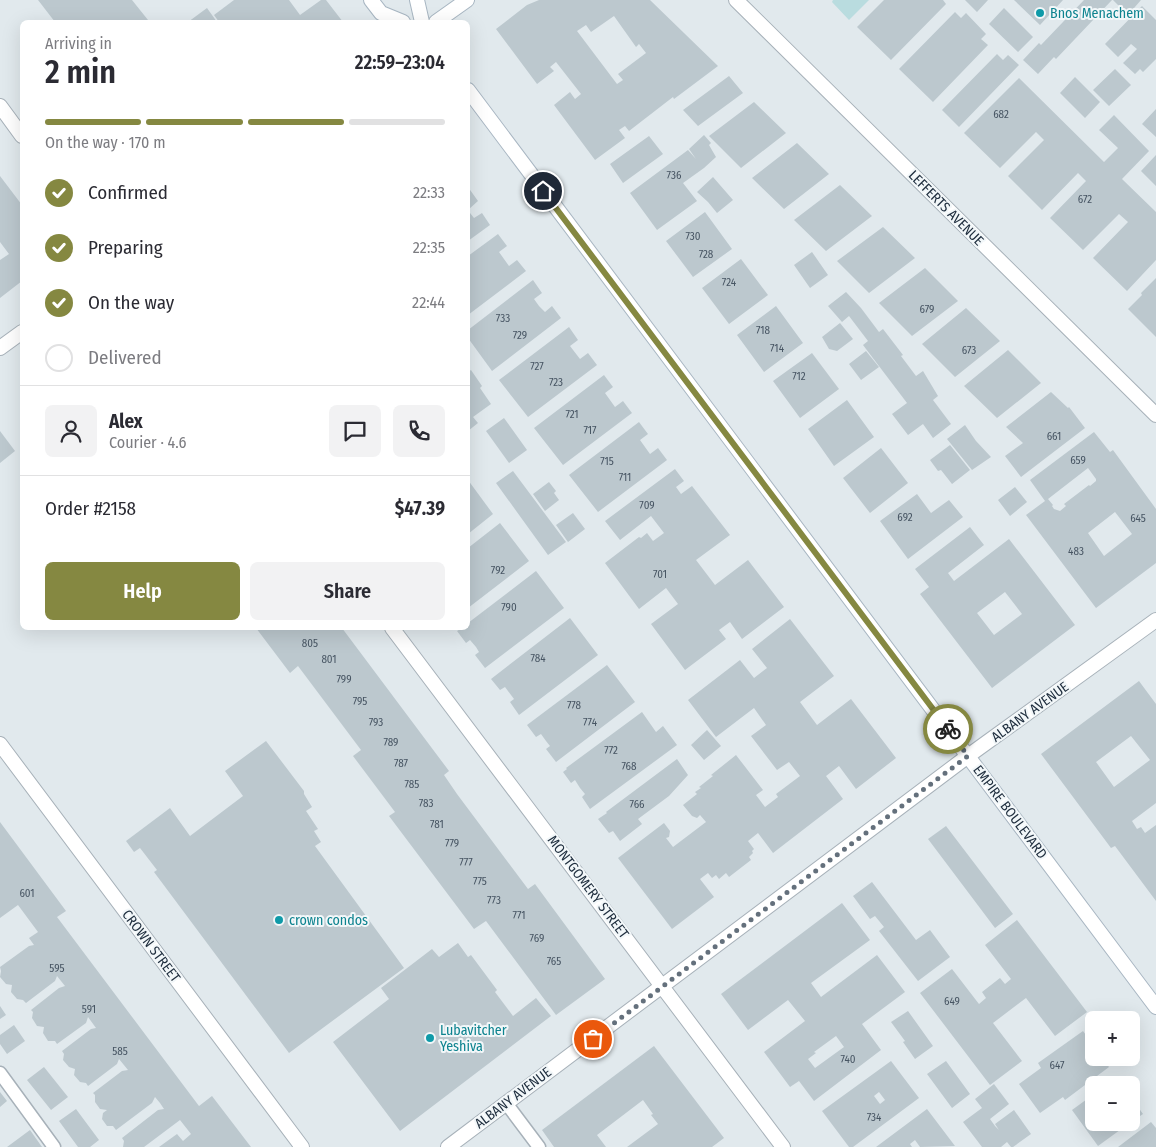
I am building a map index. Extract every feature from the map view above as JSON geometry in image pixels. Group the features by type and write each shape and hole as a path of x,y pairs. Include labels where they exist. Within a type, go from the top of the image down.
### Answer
{"street":[{"path":"370,0 381,13 398,20"},
{"path":"417,0 422,20"},
{"path":"439,20 467,0"},
{"name":"LEFFERTS AVENUE","path":"736,0 1156,415"},
{"name":"EMPIRE BOULEVARD","path":"470,93 1156,1007"},
{"path":"0,106 20,133"},
{"path":"0,348 20,333"},
{"name":"ALBANY AVENUE","path":"448,1147 968,756 1156,620"},
{"name":"MONTGOMERY STREET","path":"394,630 782,1147"},
{"name":"CROWN STREET","path":"0,744 302,1147"}],"lane":[{"path":"0,1073 54,1147"},
{"path":"506,1103 539,1147"}],"shaded area":[{"path":"833,0 869,0 849,20 832,2"}],"building":[{"path":"38,0 132,0 148,20 53,20"},
{"path":"234,0 289,0 300,15 321,0 326,0 341,20 218,20 214,15"},
{"path":"539,0 650,0 718,66 674,99 673,97 629,131 625,126 619,130 625,138 595,160 554,105 570,92 575,99 581,94 556,62 550,67 554,71 537,84 496,29 527,5","holes":["614,16 636,47 639,44 646,53 618,74 623,80 617,84 577,31 586,25 591,32"]},
{"path":"884,0 943,0 946,4 891,60 857,27"},
{"path":"965,0 988,0 977,12"},
{"name":"Bnos Menachem","path":"1014,0 1063,0 1040,25"},
{"path":"1084,0 1112,0 1056,59 1054,57 1038,74 1023,60 1039,43 1041,45"},
{"path":"1113,0 1141,0 1128,15"},
{"path":"1142,6 1156,20 1156,59 1143,72 1140,69 1135,74 1123,63 1137,49 1131,44 1118,57 1105,44"},
{"path":"207,8 216,20 191,20"},
{"path":"1004,8 1033,37 1018,52 989,24"},
{"path":"955,12 961,18 966,13 986,34 981,39 988,45 933,102 899,69"},
{"path":"997,54 1003,60 1008,55 1019,65 959,127 942,110"},
{"path":"1115,69 1131,85 1109,106 1093,90"},
{"path":"729,76 743,93 698,126 683,110"},
{"path":"1075,77 1100,102 1085,118 1060,93"},
{"path":"1019,78 1104,162 1118,148 1099,130 1114,115 1149,151 1122,179 1156,212 1156,260 1127,291 1093,258 1128,222 1119,214 1083,250 1050,218 1086,181 1078,173 1042,210 1008,176 1044,140 1036,132 1000,168 964,133"},
{"path":"754,102 786,133 741,168 709,136"},
{"path":"1156,109 1156,137 1142,124"},
{"path":"704,135 711,143 709,145 716,157 683,183 697,201 657,230 630,193 688,150 696,159 689,149"},
{"path":"649,136 663,154 623,183 610,164"},
{"path":"797,143 829,174 784,209 752,178"},
{"path":"1156,155 1156,186 1141,171"},
{"path":"0,176 20,202 20,283 0,298 0,260 9,254 0,242"},
{"path":"713,177 733,200 717,213 697,192"},
{"path":"840,185 872,216 826,251 794,220"},
{"path":"470,190 478,201 470,208"},
{"path":"705,212 732,249 693,277 666,241"},
{"path":"470,213 474,218 482,213 490,225 470,240"},
{"path":"883,227 915,258 869,293 837,261"},
{"path":"498,234 507,246 499,252 509,266 517,260 526,271 470,313 470,255"},
{"path":"812,252 828,275 810,288 794,265"},
{"path":"741,259 768,295 729,324 702,288"},
{"path":"925,268 958,301 912,336 879,303"},
{"path":"1156,278 1156,337 1128,309"},
{"path":"533,280 542,293 534,299 539,306 545,312 552,306 561,318 492,371 470,341 470,328"},
{"path":"846,292 879,332 883,329 916,376 923,371 938,396 933,400 951,424 933,438 923,424 908,435 892,414 907,403 863,345 868,341 849,316 842,322 828,306"},
{"path":"776,306 803,343 764,372 737,335"},
{"path":"966,308 1000,341 955,377 922,344"},
{"path":"840,323 853,339 837,351 829,349 822,337"},
{"path":"569,327 578,340 570,346 580,359 588,353 597,365 528,417 499,380"},
{"path":"1008,350 1041,383 997,418 964,386"},
{"path":"866,351 879,367 861,380 849,364"},
{"path":"812,353 839,389 800,418 773,381"},
{"path":"470,371 482,386 480,388 491,404 473,417 478,423 470,429"},
{"path":"604,375 613,387 605,393 615,407 623,401 632,413 563,465 534,428"},
{"path":"1051,392 1069,407 1085,428 1021,477 1005,456 1023,443 1006,427"},
{"path":"847,400 874,437 834,466 808,429"},
{"path":"504,418 527,450 509,463 486,431"},
{"path":"639,422 648,434 640,440 650,454 658,448 667,460 598,512 569,475"},
{"path":"965,425 976,441 991,457 972,470 947,439"},
{"path":"0,431 15,451 0,463"},
{"path":"1094,432 1110,452 1113,450 1156,509 1156,563 1096,608 1026,515 1045,501 1030,480","holes":["1088,468 1096,481 1064,504 1066,506 1060,511 1054,509 1048,499","1115,512 1132,534 1104,556 1088,533"]},
{"path":"950,445 970,470 952,484 941,470 938,471 930,460"},
{"path":"881,448 908,483 870,513 843,478"},
{"path":"675,469 684,481 676,487 681,494 692,486 730,535 696,560 715,585 748,560 784,607 742,639 730,622 719,630 726,639 685,670 651,624 678,604 666,588 639,609 605,563 639,537 641,538 647,533 653,541 664,533 651,516 620,540 605,521"},
{"path":"513,471 566,542 548,555 496,483"},
{"path":"549,482 556,491 554,493 559,500 545,511 533,494"},
{"path":"470,483 493,514 470,532"},
{"path":"1015,487 1027,502 1010,516 998,500"},
{"path":"917,494 931,513 949,500 963,517 908,559 880,521"},
{"path":"573,513 585,529 568,542 556,525"},
{"path":"500,523 529,561 470,606 470,546"},
{"path":"970,527 984,545 948,573 954,581 1009,539 1075,625 992,688 920,594 929,587 915,569","holes":["1005,592 1022,614 994,635 977,613"]},
{"path":"536,571 564,608 485,668 475,655 479,652 476,647 470,640 466,643 457,631 470,630 470,621"},
{"path":"570,618 598,655 519,715 510,702 514,699 505,687 500,690 491,679"},
{"path":"790,619 834,676 800,702 817,725 851,699 896,758 856,789 839,766 826,776 843,799 773,853 758,833 748,841 754,849 749,857 751,860 729,877 726,873 719,879 716,875 712,878 708,873 700,879 714,897 672,929 618,858 664,823 670,831 669,837 666,838 673,847 706,822 700,815 697,818 692,816 683,805 697,794 695,792 713,776 711,775 736,755 763,790 756,795 765,807 778,797 776,794 800,776 789,762 777,770 751,736 766,725 754,708 716,737 688,700 740,660 754,678 767,668 752,649"},
{"path":"258,630 343,630 449,771 444,775 528,889 535,884 605,979 556,1015 486,921 474,929 389,816 395,812 353,756 361,750 298,666 290,673"},
{"path":"607,665 635,702 556,762 546,749 550,746 541,734 536,737 527,725"},
{"path":"1139,681 1156,704 1156,803 1132,821 1137,829 1141,827 1145,833 1156,825 1156,901 1115,846 1111,848 1041,754","holes":["1131,736 1150,760 1114,787 1096,762"]},
{"path":"642,712 656,732 663,726 677,745 590,809 582,797 585,794 575,780 571,783 563,772"},
{"path":"707,730 721,746 704,760 691,745"},
{"name":"crown condos","path":"266,741 304,791 312,807 306,811 318,829 314,831 321,842 315,846 404,968 289,1053 154,872 157,870 140,848 134,852 126,841 170,808 190,836 243,796 225,771"},
{"path":"677,759 688,775 669,796 638,819 642,824 620,841 613,831 609,833 598,819"},
{"path":"0,822 66,911 57,917 199,1106 212,1096 251,1147 159,1147 177,1134 183,1141 191,1134 180,1120 144,1147 123,1147 124,1141 122,1138 158,1110 164,1109 160,1103 155,1097 152,1103 116,1130 113,1126 107,1126 102,1119 103,1113 107,1110 100,1109 95,1102 95,1095 93,1093 122,1071 128,1070 119,1059 117,1064 88,1086 86,1083 80,1082 74,1075 75,1069 69,1067 63,1060 64,1054 62,1051 91,1029 96,1028 88,1017 86,1023 57,1044 55,1041 48,1041 43,1033 44,1027 37,1026 32,1018 33,1012 31,1010 59,988 65,986 57,976 55,981 26,1003 23,1000 17,999 11,992 12,985 6,984 0,977 0,967 29,946 34,945 29,938 38,932 18,905 0,918"},
{"path":"946,826 1013,914 995,928 928,839"},
{"path":"872,882 916,940 930,930 950,957 918,981 879,931 884,927 875,916 870,919 853,896"},
{"path":"842,903 870,940 811,983 821,997 877,955 905,992 862,1024 881,1050 814,1101 799,1081 790,1087 764,1052 805,1021 788,1000 748,1030 721,994","holes":["836,1036 844,1047 815,1068 808,1059 816,1053 814,1052"]},
{"path":"1017,920 1086,1011 1055,1036 1026,998 993,1023 1022,1061 990,1085 920,993 952,969 979,1004 986,998 982,992 1000,978 1005,984 1011,979 985,945"},
{"name":"Lubavitcher Yeshiva","path":"458,943 468,957 471,955 497,990 495,992 513,1016 536,998 551,1016 400,1131 333,1042 389,999 381,988 432,949 439,957"},
{"path":"0,1006 6,1015 0,1019"},
{"path":"908,1011 933,1046 915,1059 891,1022"},
{"path":"14,1025 25,1041 7,1054 0,1044 0,1035"},
{"path":"1083,1031 1085,1034 1085,1066 1109,1067 1097,1076 1085,1076 1085,1085 1065,1100 1063,1097 1040,1113 1019,1084 1041,1068 1038,1063"},
{"path":"654,1046 724,1138 712,1147 627,1147 658,1124 643,1100 597,1135 606,1147 554,1147 542,1130"},
{"path":"891,1061 919,1098 853,1147 849,1147 822,1111","holes":["879,1092 885,1100 880,1104 874,1096"]},
{"path":"946,1061 970,1094 952,1108 927,1074"},
{"path":"44,1067 68,1097 51,1110 27,1080"},
{"path":"994,1084 1009,1104 990,1119 995,1126 999,1130 995,1124 1014,1110 1031,1134 1013,1147 1007,1142 1001,1147 982,1147 963,1122 982,1108 975,1099"},
{"path":"0,1092 7,1101 0,1107"},
{"path":"1085,1101 1085,1128 1072,1110"},
{"path":"76,1109 99,1140 90,1147 78,1147 59,1121"},
{"path":"927,1109 955,1146 920,1147 915,1140 910,1144 912,1147 876,1147"},
{"path":"1151,1122 1156,1128 1156,1147 1118,1147 1140,1131"},
{"path":"30,1130 42,1147 7,1147"},
{"path":"1087,1131 1119,1131 1098,1146"}],"way so far":[{"path":"593,1039 968,756 948,729"}],"place":[{"name":"Bnos Menachem","path":"1040,13"},
{"name":"crown condos","path":"279,920"},
{"name":"Lubavitcher Yeshiva","path":"430,1038"}],"route":[{"path":"543,191 948,729"}]}
